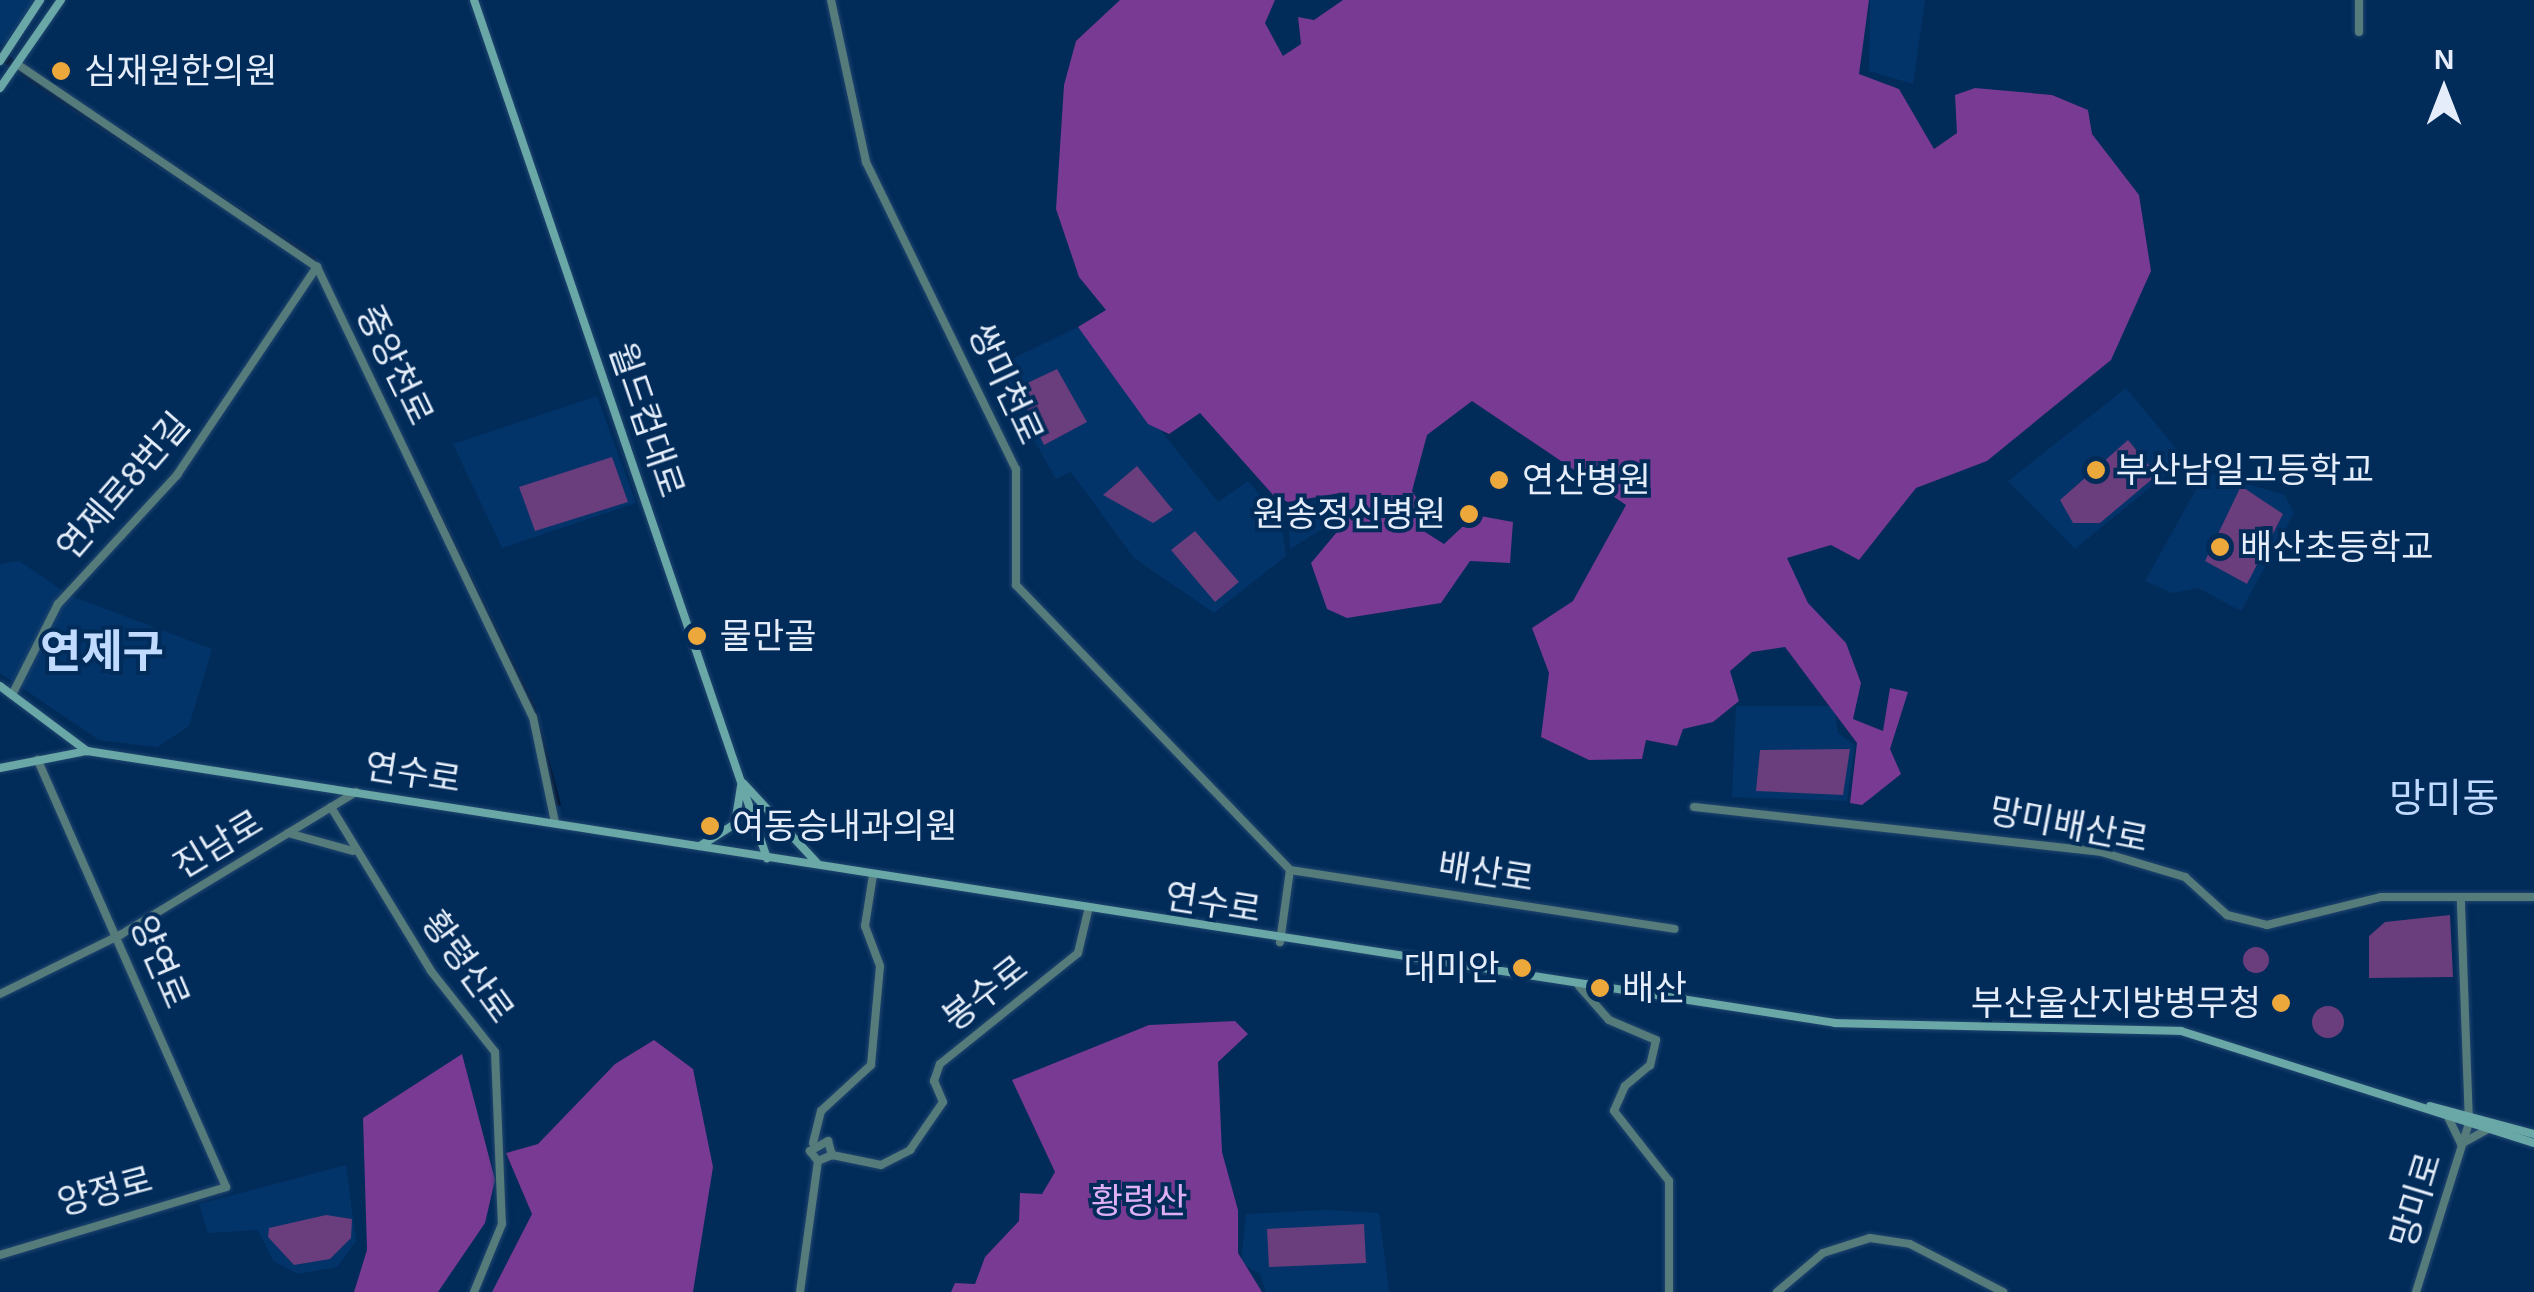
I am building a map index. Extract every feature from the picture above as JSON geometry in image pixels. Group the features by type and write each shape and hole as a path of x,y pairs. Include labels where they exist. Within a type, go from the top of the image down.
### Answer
{"main road":[{"path":"16,64 1,57 40,0"},
{"path":"0,88 61,0"},
{"name":"월드컵대로","path":"474,0 767,858"},
{"path":"0,686 88,751"},
{"name":"연수로","path":"0,768 88,751 555,822 1280,942 1835,1023 2181,1032 2415,1103 2465,1112 2534,1134"},
{"path":"700,846 735,824 741,781"},
{"path":"741,781 822,866"},
{"name":"연수로","path":"2415,1103 2448,1118 2534,1143"}],"street":[{"name":"쌍미천로","path":"831,0 866,162 1016,469 1016,585 1290,870"},
{"path":"2359,0 2359,32"},
{"path":"16,64 317,267"},
{"name":"연제로8번길","path":"12,694 58,604 178,475 317,267"},
{"name":"중앙천로","path":"317,267 533,717 555,822"},
{"name":"양연로","path":"38,760 120,935 226,1187"},
{"name":"진남로","path":"0,994 120,935 356,792"},
{"name":"황령산로","path":"332,807 353,851 496,1052 502,1224 474,1292"},
{"name":"망미배산로","path":"1694,807 2101,852 2185,877 2227,915 2268,924 2381,897 2534,898"},
{"path":"288,833 353,851"},
{"path":"1280,942 1290,870"},
{"name":"배산로","path":"1290,870 1674,929"},
{"path":"800,1292 818,1141 826,1106 870,1066 880,966 865,926 873,875"},
{"path":"2461,900 2465,1112 2469,1124"},
{"name":"봉수로","path":"832,1156 880,1165 910,1150 943,1102 934,1081 940,1064 1078,953 1088,911"},
{"path":"1578,986 1608,1020 1656,1040 1650,1066 1624,1086 1614,1111 1668,1182 1669,1292"},
{"path":"2448,1118 2461,1144 2488,1129"},
{"name":"망미로","path":"2416,1292 2469,1124"},
{"path":"818,1141 832,1156 818,1162"},
{"name":"양정로","path":"0,1254 226,1187"},
{"path":"1777,1292 1823,1252 1870,1238 1910,1244 2004,1292"}],"shaded area":[{"path":"0,0 35,0 9,43 0,44"},
{"path":"1870,0 1925,0 1913,84 1869,71"},
{"path":"0,50 315,258 536,708 561,805 553,807 528,712 314,268 37,86 0,60"},
{"path":"1078,327 1218,502 1248,481 1281,519 1286,556 1214,613 1134,558 1071,472 1056,479 993,368"},
{"path":"1057,369 1087,422 1044,445 1017,388"},
{"name":"부산남일고등학교","path":"2126,388 2185,459 2075,549 2008,481"},
{"path":"597,396 636,503 502,548 453,444"},
{"path":"2128,440 2157,475 2100,523 2073,523 2060,500"},
{"path":"612,457 628,502 535,531 519,487"},
{"path":"1137,466 1173,510 1153,523 1103,495"},
{"name":"배산초등학교","path":"2213,474 2285,495 2294,513 2241,611 2198,588 2172,593 2145,581 2203,477"},
{"path":"2241,486 2283,514 2247,584 2205,561"},
{"path":"1337,496 1349,513 1290,549 1288,506"},
{"path":"1195,531 1239,582 1215,602 1171,550"},
{"path":"19,561 71,596 212,649 189,726 157,747 99,740 0,673 0,564"},
{"path":"1736,706 1834,706 1838,733 1855,745 1847,801 1732,797"},
{"path":"1850,749 1843,795 1756,791 1760,750"},
{"path":"2450,915 2453,977 2369,978 2369,936 2385,922"},
{"path":"2256,947 2265,951 2269,960 2265,969 2256,973 2247,969 2243,960 2247,951"},
{"path":"2328,1006 2339,1011 2344,1022 2339,1033 2328,1038 2317,1033 2312,1022 2317,1011"},
{"path":"346,1165 356,1241 337,1267 298,1274 273,1261 258,1230 208,1233 199,1204"},
{"path":"1325,1210 1379,1213 1389,1292 1266,1292 1260,1274 1241,1263 1246,1214"},
{"path":"326,1215 352,1219 351,1238 330,1259 294,1265 268,1237 269,1228"},
{"path":"1364,1224 1366,1263 1269,1267 1267,1229"}],"green space":[{"path":"1120,0 1275,0 1265,23 1283,56 1301,44 1298,17 1314,20 1343,0 1869,0 1859,74 1899,89 1934,149 1957,133 1955,95 1975,88 2052,95 2088,110 2092,134 2139,195 2151,271 2111,360 1987,461 1916,488 1859,560 1831,545 1787,558 1808,603 1846,643 1861,683 1853,719 1883,731 1890,688 1908,692 1890,749 1901,774 1862,805 1850,803 1857,743 1785,647 1752,652 1730,671 1739,701 1713,722 1683,729 1677,746 1646,740 1642,759 1589,760 1541,737 1549,673 1532,628 1573,601 1626,505 1472,401 1427,435 1412,491 1432,522 1425,532 1444,544 1475,515 1513,522 1510,563 1470,561 1441,603 1347,618 1327,609 1311,563 1352,514 1340,493 1288,502 1274,496 1200,413 1169,434 1148,424 1078,327 1106,310 1079,277 1056,209 1064,85 1076,41"},
{"name":"황령산","path":"1235,1021 1248,1034 1218,1062 1222,1152 1238,1210 1238,1253 1262,1292 951,1292 955,1283 975,1284 985,1257 1019,1221 1020,1193 1042,1194 1055,1172 1012,1080 1149,1025"},
{"path":"654,1040 693,1069 713,1167 693,1292 492,1292 532,1214 506,1153 538,1144 615,1064"},
{"path":"462,1054 495,1180 485,1223 438,1292 354,1292 367,1250 363,1118"}],"place":[{"name":"심재원한의원","path":"61,71"},
{"name":"부산남일고등학교","path":"2096,470"},
{"name":"연산병원","path":"1499,480"},
{"name":"원송정신병원","path":"1469,514"},
{"name":"배산초등학교","path":"2220,547"},
{"name":"물만골","path":"697,636"},
{"name":"여동승내과의원","path":"710,826"},
{"name":"대미안","path":"1522,968"},
{"name":"배산","path":"1600,988"},
{"name":"부산울산지방병무청","path":"2281,1003"}],"district":[{"name":"연제구","path":"102,652"},
{"name":"망미동","path":"2444,798"}]}
